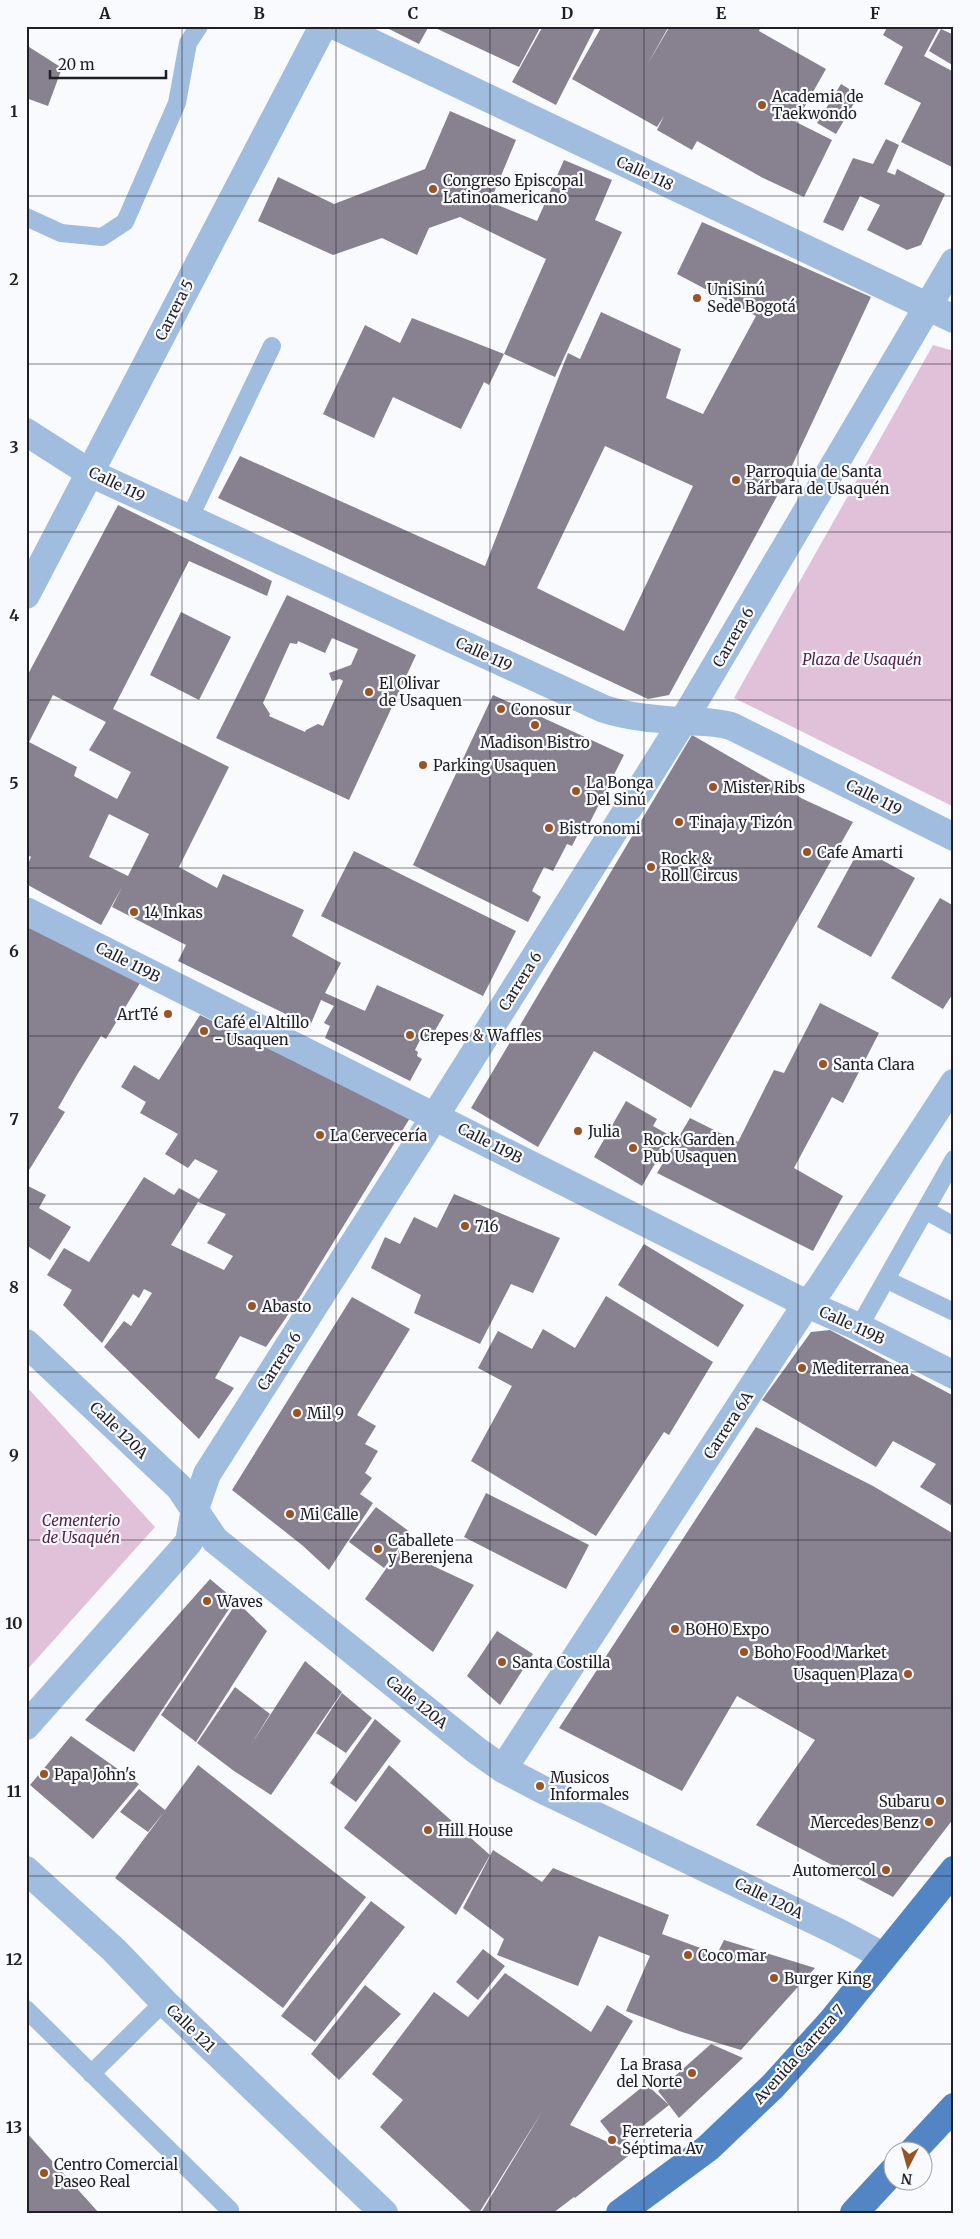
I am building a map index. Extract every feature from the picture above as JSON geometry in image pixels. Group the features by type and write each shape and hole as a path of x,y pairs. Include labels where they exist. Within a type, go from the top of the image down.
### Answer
{"main road":[{"name":"Avenida Carrera 7","path":"620,2213 708,2148 772,2087 831,2022 882,1956 954,1870"},
{"path":"921,2142 954,2107"},
{"path":"854,2213 882,2183"}],"street":[{"name":"Carrera 5","path":"26,595 323,26"},
{"name":"Calle 118","path":"336,26 954,318"},
{"name":"Carrera 6","path":"26,1726 189,1542 195,1509 207,1474 684,721 954,262"},
{"name":"Calle 119","path":"26,432 90,473 604,709 626,716 684,721 714,721 732,726 954,837"},
{"name":"Calle 119B","path":"26,911 807,1304 859,1327 954,1375"},
{"name":"Carrera 6A","path":"503,1769 807,1304 946,1110 954,1083"},
{"name":"Calle 120A","path":"26,1343 179,1487 215,1540 476,1750 503,1769 547,1792 838,1932 882,1956"},
{"name":"Calle 121","path":"26,1870 114,1950 164,2002 384,2213"},
{"name":"Calle 121","path":"356,2188 364,2213"}],"lane":[{"path":"26,217 61,233 102,237 125,222 177,103 188,43 199,26"},
{"path":"189,519 272,346"},
{"path":"859,1327 954,1159"},
{"path":"925,1210 954,1226"},
{"path":"887,1280 954,1312"},
{"path":"91,2074 164,2002"},
{"path":"26,2009 230,2210 228,2213"}],"green space":[{"name":"Plaza de Usaquén","path":"933,345 954,351 954,807 734,698"},
{"name":"Cementerio de Usaquén","path":"26,1386 155,1527 26,1671"}],"building":[{"path":"383,26 429,26 419,44"},
{"path":"431,26 541,26 519,67"},
{"path":"543,26 596,26 556,105 512,82"},
{"path":"602,26 669,26 647,65 670,26 761,26 759,31 826,69 796,122 832,140 804,197 763,178 697,141 692,150 657,130 664,116 657,127 572,79"},
{"path":"888,26 940,26 924,56 954,72 954,168 901,142 921,103 884,84 903,47 883,35"},
{"path":"941,29 954,35 954,66 929,51"},
{"path":"26,45 62,68 48,106 26,98"},
{"path":"841,84 859,95 836,134 817,123"},
{"path":"450,111 516,140 490,202 537,221 564,160 612,180 595,220 622,232 555,377 504,354 546,259 460,217 429,228 417,255 382,238 333,255 258,221 278,177 334,204 425,169"},
{"path":"886,139 899,145 887,172 895,175 897,169 945,194 921,245 907,250 867,230 880,205 860,196 843,231 823,222 853,158 873,164"},
{"path":"702,222 871,297 782,487 669,695 648,699 218,498 240,456 485,566 568,353 580,359 601,312 681,349 666,398 703,414 756,316 677,274","holes":["605,446 693,486 624,631 537,588"]},
{"path":"412,318 504,354 489,385 484,382 461,429 393,397 374,438 323,414 365,325 400,343"},
{"path":"118,505 272,581 267,596 189,561 113,709 229,767 179,867 217,888 223,874 304,910 292,936 341,963 325,993 365,1011 377,985 444,1015 429,1041 421,1038 415,1050 418,1052 417,1056 422,1059 410,1081 325,1038 330,1026 324,1023 334,1006 321,1000 310,1026 178,961 186,945 112,907 122,887 101,925 26,884 26,868 31,857 26,854 26,678","holes":["53,695 106,722 89,750 131,772 117,799 74,776 77,767 29,742","109,814 149,834 128,876 89,857"]},
{"name":"El Olivar de Usaquen","path":"287,595 416,655 349,800 216,738","holes":["332,638 358,649 351,665 329,673 332,681 340,679 343,681 323,726 318,724 305,732 269,716 270,714 263,703 290,643 297,644 298,641 325,653"]},
{"path":"181,612 231,637 199,700 150,675"},
{"path":"493,695 624,755 587,828 582,826 572,846 567,844 553,871 544,867 532,891 541,897 528,922 413,865"},
{"path":"692,735 803,799 853,822 691,1108 594,1051 538,1147 471,1108"},
{"path":"860,848 915,878 871,957 817,927"},
{"path":"354,851 516,931 483,996 321,916"},
{"path":"940,898 954,906 954,992 943,1009 891,978"},
{"path":"26,926 140,983 106,1039 101,1036 77,1075 58,1108 65,1112 26,1175"},
{"path":"820,1003 879,1033 843,1103 832,1097 794,1168 843,1196 813,1251 657,1173 690,1118 738,1142 774,1070 784,1073"},
{"path":"200,1015 410,1118 296,1303 266,1347 240,1336 215,1378 234,1388 199,1439 104,1347 124,1321 131,1326 152,1293 144,1289 139,1298 133,1294 102,1343 63,1305 72,1290 47,1275 64,1248 89,1262 144,1177 174,1195 179,1188 199,1199 218,1171 195,1159 188,1168 165,1154 178,1134 140,1113 146,1102 121,1087 134,1065 159,1080","holes":["198,1202 226,1214 207,1243 233,1256 224,1270 171,1245"]},
{"path":"626,1101 657,1119 653,1126 671,1136 642,1186 594,1157"},
{"path":"26,1185 46,1195 39,1208 71,1227 50,1260 26,1245 26,1232 29,1227 26,1225"},
{"path":"454,1194 560,1238 533,1293 511,1284 480,1344 414,1313 421,1295 371,1268 385,1237 400,1244 414,1217 437,1228"},
{"path":"644,1244 744,1305 718,1347 618,1285"},
{"path":"606,1296 713,1362 669,1435 664,1432 596,1536 471,1461 512,1386 478,1368 498,1331 532,1349 543,1329 575,1348"},
{"path":"352,1297 410,1329 357,1415 376,1426 365,1444 378,1451 365,1473 372,1478 360,1494 373,1503 329,1570 302,1545 232,1490"},
{"path":"830,1330 954,1396 954,1507 920,1487 936,1464 893,1441 876,1467 762,1400 811,1332"},
{"name":"Boho Food Market","path":"756,1427 873,1486 954,1534 954,1818 893,1897 756,1825 815,1740 737,1696 682,1791 559,1728"},
{"path":"486,1493 589,1545 566,1589 464,1537"},
{"path":"376,1507 410,1532 384,1568 349,1542"},
{"path":"399,1550 474,1585 433,1652 365,1599"},
{"path":"210,1579 235,1600 134,1752 85,1720"},
{"path":"237,1602 267,1631 196,1742 161,1715"},
{"path":"497,1631 533,1654 500,1705 467,1676"},
{"path":"305,1661 342,1692 271,1795 234,1771 197,1743 235,1687 270,1714 252,1743"},
{"path":"342,1693 372,1718 346,1753 316,1733"},
{"path":"375,1719 401,1741 356,1802 330,1783"},
{"path":"71,1736 139,1784 93,1839 30,1785"},
{"path":"198,1765 366,1897 283,2008 115,1878 164,1812 148,1832 120,1812 139,1789 165,1810"},
{"path":"389,1765 490,1855 456,1915 344,1828"},
{"path":"493,1850 542,1882 553,1868 669,1915 662,1934 717,1954 724,1940 815,1968 741,2050 682,2032 626,2011 650,1956 599,1936 578,1986 497,1955 504,1939 463,1908"},
{"path":"371,1901 405,1927 315,2042 281,2016"},
{"path":"483,1949 505,1966 478,2000 456,1982"},
{"path":"505,1973 591,2032 607,2005 633,2021 570,2125 632,2153 553,2213 481,2213 543,2110 479,2213 473,2213 380,2127 403,2100 372,2074 434,1992 468,2017"},
{"path":"365,1985 401,2014 339,2080 311,2054"},
{"path":"711,2044 743,2058 679,2118 658,2091"},
{"path":"646,2084 669,2105 619,2145 600,2121"},
{"name":"Centro Comercial Paseo Real","path":"26,2132 99,2213 26,2213"}],"place":[{"name":"Academia de Taekwondo","path":"762,105"},
{"name":"Congreso Episcopal Latinoamericano","path":"433,189"},
{"name":"UniSinú Sede Bogotá","path":"697,298"},
{"name":"Parroquia de Santa Bárbara de Usaquén","path":"736,480"},
{"name":"El Olivar de Usaquen","path":"369,692"},
{"name":"Conosur","path":"501,709"},
{"name":"Madison Bistro","path":"535,725"},
{"name":"Parking Usaquen","path":"423,765"},
{"name":"Mister Ribs","path":"713,787"},
{"name":"La Bonga Del Sinú","path":"576,791"},
{"name":"Tinaja y Tizón","path":"679,822"},
{"name":"Bistronomi","path":"549,828"},
{"name":"Cafe Amarti","path":"807,852"},
{"name":"Rock & Roll Circus","path":"651,867"},
{"name":"14 Inkas","path":"134,912"},
{"name":"ArtTé","path":"168,1014"},
{"name":"Café el Altillo - Usaquen","path":"204,1031"},
{"name":"Crepes & Waffles","path":"410,1035"},
{"name":"Santa Clara","path":"823,1064"},
{"name":"Julia","path":"578,1131"},
{"name":"La Cervecería","path":"320,1135"},
{"name":"Rock Garden Pub Usaquen","path":"633,1148"},
{"name":"716","path":"465,1226"},
{"name":"Abasto","path":"252,1306"},
{"name":"Mediterranea","path":"802,1368"},
{"name":"Mil 9","path":"297,1413"},
{"name":"Mi Calle","path":"290,1514"},
{"name":"Caballete y Berenjena","path":"378,1549"},
{"name":"Waves","path":"207,1601"},
{"name":"BOHO Expo","path":"675,1629"},
{"name":"Boho Food Market","path":"744,1652"},
{"name":"Santa Costilla","path":"502,1662"},
{"name":"Usaquen Plaza","path":"908,1674"},
{"name":"Papa John's","path":"44,1774"},
{"name":"Musicos Informales","path":"540,1786"},
{"name":"Subaru","path":"940,1801"},
{"name":"Mercedes Benz","path":"929,1822"},
{"name":"Hill House","path":"428,1830"},
{"name":"Automercol","path":"886,1870"},
{"name":"Coco mar","path":"688,1955"},
{"name":"Burger King","path":"774,1978"},
{"name":"La Brasa del Norte","path":"692,2073"},
{"name":"Ferreteria Séptima Av","path":"612,2140"},
{"name":"Centro Comercial Paseo Real","path":"44,2173"}]}
